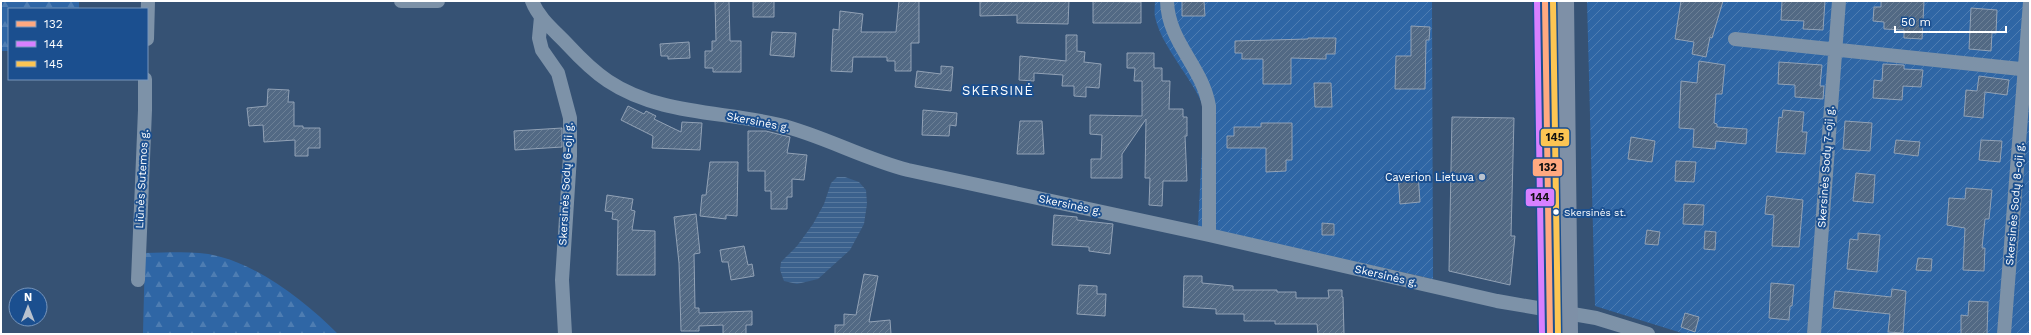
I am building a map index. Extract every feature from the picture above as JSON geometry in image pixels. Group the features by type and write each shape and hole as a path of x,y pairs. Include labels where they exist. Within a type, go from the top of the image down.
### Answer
{"highway":[{"path":"1545,1 1561,319"},
{"path":"1550,334 1561,319 1563,1"}],"street":[{"path":"401,1 438,1"},
{"name":"Skersinės g.","path":"532,1 541,17 591,69 608,81 638,96 672,107 779,125 810,134 880,163 908,170 1209,234 1443,289 1561,319 1596,318 1648,334"},
{"path":"1167,1 1170,27 1196,69 1207,91 1210,106 1209,234"},
{"name":"Skersinės Sodų 7-oji g.","path":"1814,334 1834,49 1839,1"},
{"name":"Skersinės Sodų 8-oji g.","path":"2004,334 2028,69 2030,2"},
{"name":"Skersinės Sodų 6-oji g.","path":"541,17 539,38 542,50 558,73 570,118 570,156 562,280 564,334"},
{"path":"1735,40 2028,69"},
{"name":"Liūnės Sutemos g.","path":"138,280 145,80"}],"green space":[{"path":"1,1 79,1 79,8 8,8 8,51 1,51"},
{"path":"1155,1 1432,1 1433,279 1198,227 1204,108 1199,96 1164,40 1155,15"},
{"path":"1587,1 2030,1 2030,334 1685,334 1595,306"},
{"path":"145,253 203,253 237,262 253,269 284,288 299,299 338,334 143,334"}],"shaded area":[{"path":"837,177 845,177 859,182 866,190 867,204 864,224 850,250 818,279 797,284 784,281 780,270 781,262 797,246 813,224 824,204 831,183"}],"building":[{"path":"715,1 729,1 730,41 741,41 741,72 713,72 713,68 705,68 705,51 712,51 712,41 716,41"},
{"path":"774,1 774,17 753,17 753,2"},
{"path":"899,1 919,1 919,43 911,43 911,71 895,71 895,61 887,61 887,57 853,57 852,72 831,71 833,29 839,30 840,11 863,14 861,32 896,32"},
{"path":"980,1 1069,1 1068,24 1017,23 1017,15 980,16"},
{"path":"1093,1 1141,2 1141,23 1093,23"},
{"path":"1182,1 1204,1 1205,16 1182,16"},
{"path":"1681,1 1723,1 1712,38 1710,37 1706,57 1692,54 1694,42 1675,39"},
{"path":"1782,1 1825,1 1823,30 1803,29 1804,21 1781,20"},
{"path":"1881,1 1924,1 1922,39 1904,38 1904,30 1884,29 1884,22 1873,21 1874,7 1881,7"},
{"path":"1971,8 1997,10 1996,33 1992,33 1991,51 1969,49"},
{"path":"1411,26 1430,27 1429,40 1426,40 1425,89 1395,89 1396,56 1411,56"},
{"path":"772,32 796,33 794,57 770,55"},
{"path":"1066,35 1077,35 1077,51 1085,52 1084,62 1101,64 1099,88 1086,87 1086,97 1074,96 1074,86 1062,86 1063,75 1034,73 1034,81 1019,80 1020,56 1066,61"},
{"path":"1336,38 1335,54 1326,54 1326,59 1291,58 1291,84 1263,84 1263,59 1242,59 1242,53 1235,53 1235,41"},
{"path":"689,42 690,58 668,59 668,56 661,56 660,44"},
{"path":"1127,53 1154,53 1154,68 1162,68 1162,81 1170,81 1169,109 1183,109 1183,117 1187,117 1187,136 1185,136 1187,181 1163,181 1162,206 1149,205 1150,178 1145,178 1146,119 1122,154 1122,178 1091,178 1091,159 1101,159 1102,135 1090,134 1090,115 1142,116 1142,81 1134,81 1135,68 1127,68"},
{"path":"1699,61 1725,65 1722,94 1716,94 1714,123 1717,124 1717,127 1747,129 1746,144 1716,141 1715,149 1693,147 1694,129 1679,128 1681,81 1697,83"},
{"path":"1779,62 1822,65 1820,86 1824,86 1823,99 1795,97 1795,85 1778,84"},
{"path":"1883,64 1904,65 1904,69 1923,70 1921,87 1903,86 1902,100 1873,98 1874,80 1882,81"},
{"path":"941,66 953,67 951,91 915,87 917,71 941,74"},
{"path":"1979,76 2009,80 2007,95 1985,92 1983,118 1964,116 1966,90 1977,91"},
{"path":"1314,83 1331,83 1332,107 1315,107"},
{"path":"268,89 289,90 288,102 294,102 294,126 303,126 303,128 320,128 320,148 308,148 308,156 295,156 295,140 264,142 263,125 249,126 247,108 267,106"},
{"path":"628,106 644,114 646,111 656,116 654,119 681,132 682,122 702,123 700,150 652,148 653,136 621,120"},
{"path":"923,110 957,113 956,126 950,125 949,136 922,135"},
{"path":"1783,110 1804,112 1802,132 1807,132 1805,154 1776,152 1779,117 1782,118"},
{"name":"Caverion Lietuva","path":"1452,117 1514,118 1511,236 1515,236 1510,285 1449,271"},
{"path":"1020,121 1042,121 1044,154 1017,154"},
{"path":"1845,121 1872,123 1870,151 1843,149"},
{"path":"1261,123 1292,123 1292,160 1286,160 1286,171 1266,172 1266,148 1227,148 1227,136 1234,136 1234,127 1261,127"},
{"path":"562,128 562,147 515,150 514,131"},
{"path":"748,131 766,131 790,137 787,153 807,155 804,180 792,179 792,197 787,197 787,209 771,209 771,191 765,191 765,171 748,171"},
{"path":"1631,137 1655,141 1652,162 1628,159"},
{"path":"1896,140 1920,142 1918,156 1894,153"},
{"path":"1981,140 2002,141 2000,162 1979,160"},
{"path":"1676,161 1696,162 1694,182 1675,181"},
{"path":"710,162 738,162 737,216 726,215 726,219 700,216 702,195 706,195"},
{"path":"1418,173 1420,202 1400,204 1398,174"},
{"path":"1856,173 1875,175 1873,203 1853,201"},
{"path":"1966,188 1992,190 1989,219 1985,219 1982,248 1985,248 1984,271 1963,270 1965,228 1947,225 1949,198 1965,199"},
{"path":"607,195 633,199 631,210 635,211 632,230 655,231 655,275 617,275 618,220 612,219 613,212 605,211"},
{"path":"1767,196 1803,200 1799,247 1772,246 1774,215 1765,214"},
{"path":"1684,204 1704,205 1703,225 1683,224"},
{"path":"696,214 700,253 694,254 695,308 699,308 699,313 752,311 752,325 746,325 746,334 723,334 723,325 699,326 699,331 681,331 679,263 674,217"},
{"path":"1054,215 1077,217 1077,220 1113,224 1110,254 1089,251 1089,247 1052,245"},
{"path":"1322,223 1334,224 1334,235 1322,235"},
{"path":"1647,230 1660,232 1658,245 1645,244"},
{"path":"1705,231 1716,232 1715,250 1704,249"},
{"path":"1858,233 1880,235 1877,272 1847,269 1850,239 1858,240"},
{"path":"744,246 748,265 752,264 754,276 731,280 728,262 722,262 720,250"},
{"path":"1918,258 1932,259 1931,271 1916,270"},
{"path":"864,274 878,276 869,322 890,320 891,334 835,334 835,325 844,325 844,314 856,315"},
{"path":"1184,276 1202,276 1202,283 1233,286 1233,290 1277,290 1277,292 1296,292 1296,298 1329,298 1328,290 1342,290 1344,334 1318,334 1317,324 1275,324 1275,321 1244,321 1244,314 1216,314 1216,309 1183,307"},
{"path":"1771,283 1794,285 1789,320 1769,318"},
{"path":"1079,285 1097,286 1097,294 1106,294 1105,316 1077,314"},
{"path":"1892,289 1906,291 1903,333 1888,332 1890,314 1833,308 1835,291 1891,297"},
{"path":"1969,301 1988,302 1987,334 1961,334 1961,315 1968,316"},
{"path":"1685,313 1699,317 1695,332 1681,327"}],"transit line":[{"name":"144","path":"1537,1 1542,334"},
{"name":"132","path":"1545,1 1550,334"},
{"name":"145","path":"1553,1 1558,334"}],"place":[{"name":"Caverion Lietuva","path":"1482,177"},
{"name":"Skersinės st.","path":"1556,212"}],"district":[{"name":"SKERSINĖ","path":"998,90"}]}
